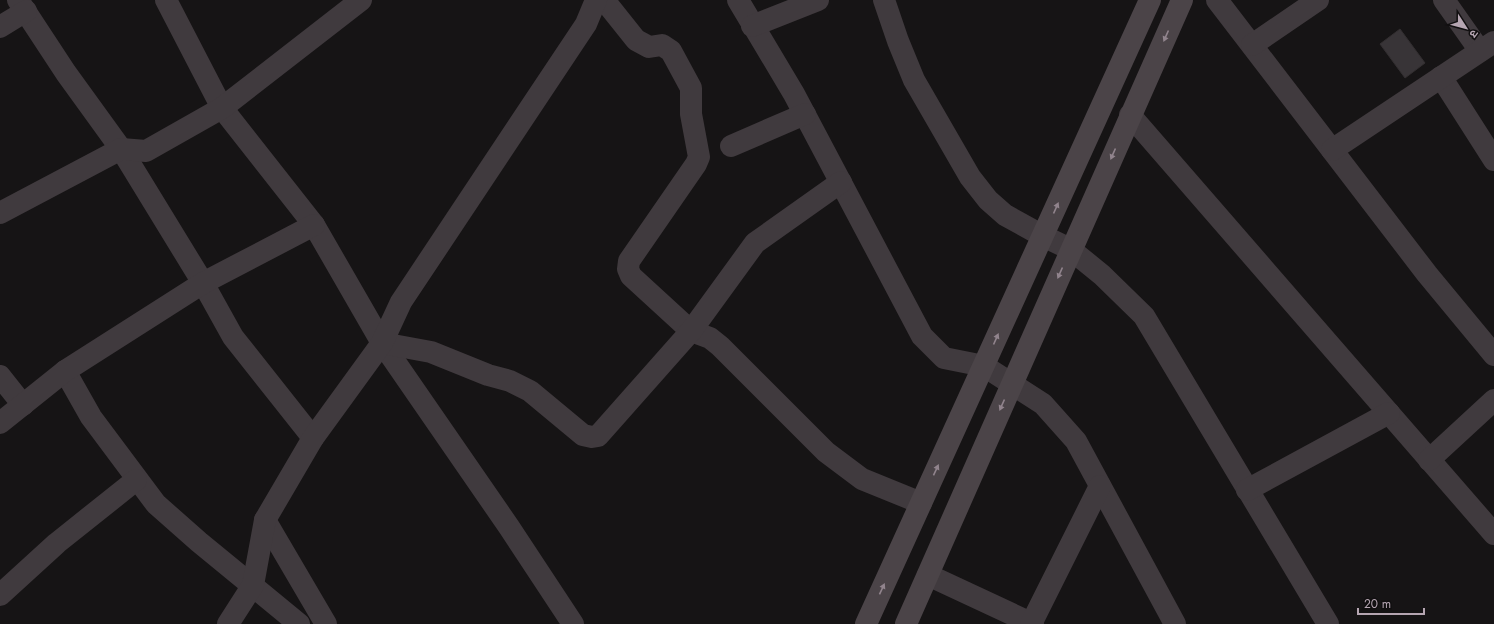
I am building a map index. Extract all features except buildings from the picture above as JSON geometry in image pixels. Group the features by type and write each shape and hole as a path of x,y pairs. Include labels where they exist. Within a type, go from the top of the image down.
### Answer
{"street":[{"path":"166,0 222,108 314,225 382,343 509,527 573,624"},
{"path":"0,213 121,149 146,151 222,108 361,0"},
{"path":"228,624 253,585 265,520 313,438 382,343 401,302 586,24 596,0"},
{"path":"604,0 636,40 649,47 662,45 671,51 691,88 691,114 699,157 693,169 629,261 628,269 631,276 691,331 710,338 720,346 826,452 862,479 921,503"},
{"path":"738,0 805,114 922,336 944,358 984,366 1043,404 1076,442 1175,624"},
{"path":"752,26 818,0"},
{"path":"884,0 898,41 914,80 970,177 988,200 1005,215 1070,249 1102,275 1144,316 1328,624"},
{"path":"866,624 1150,0"},
{"path":"906,624 1070,249 1182,0"},
{"path":"1217,0 1427,274 1494,355"},
{"path":"1252,45 1318,0"},
{"path":"1332,150 1487,46 1444,0"},
{"path":"0,27 22,6 66,73 121,149 203,283 233,337 313,438"},
{"path":"1441,77 1494,160"},
{"path":"731,146 805,114"},
{"path":"1130,115 1494,534"},
{"path":"382,343 431,352 488,375 510,381 530,390 583,435 592,438 598,436 691,331 755,243 841,182"},
{"path":"0,423 65,371 203,283 314,225"},
{"path":"65,371 91,418 136,480 156,504 199,542 299,624"},
{"path":"0,376 23,406"},
{"path":"1429,460 1494,400"},
{"path":"1247,490 1389,413"},
{"path":"0,594 57,543 136,480"},
{"path":"928,575 1032,624 1100,486"},
{"path":"265,520 326,624"}]}
